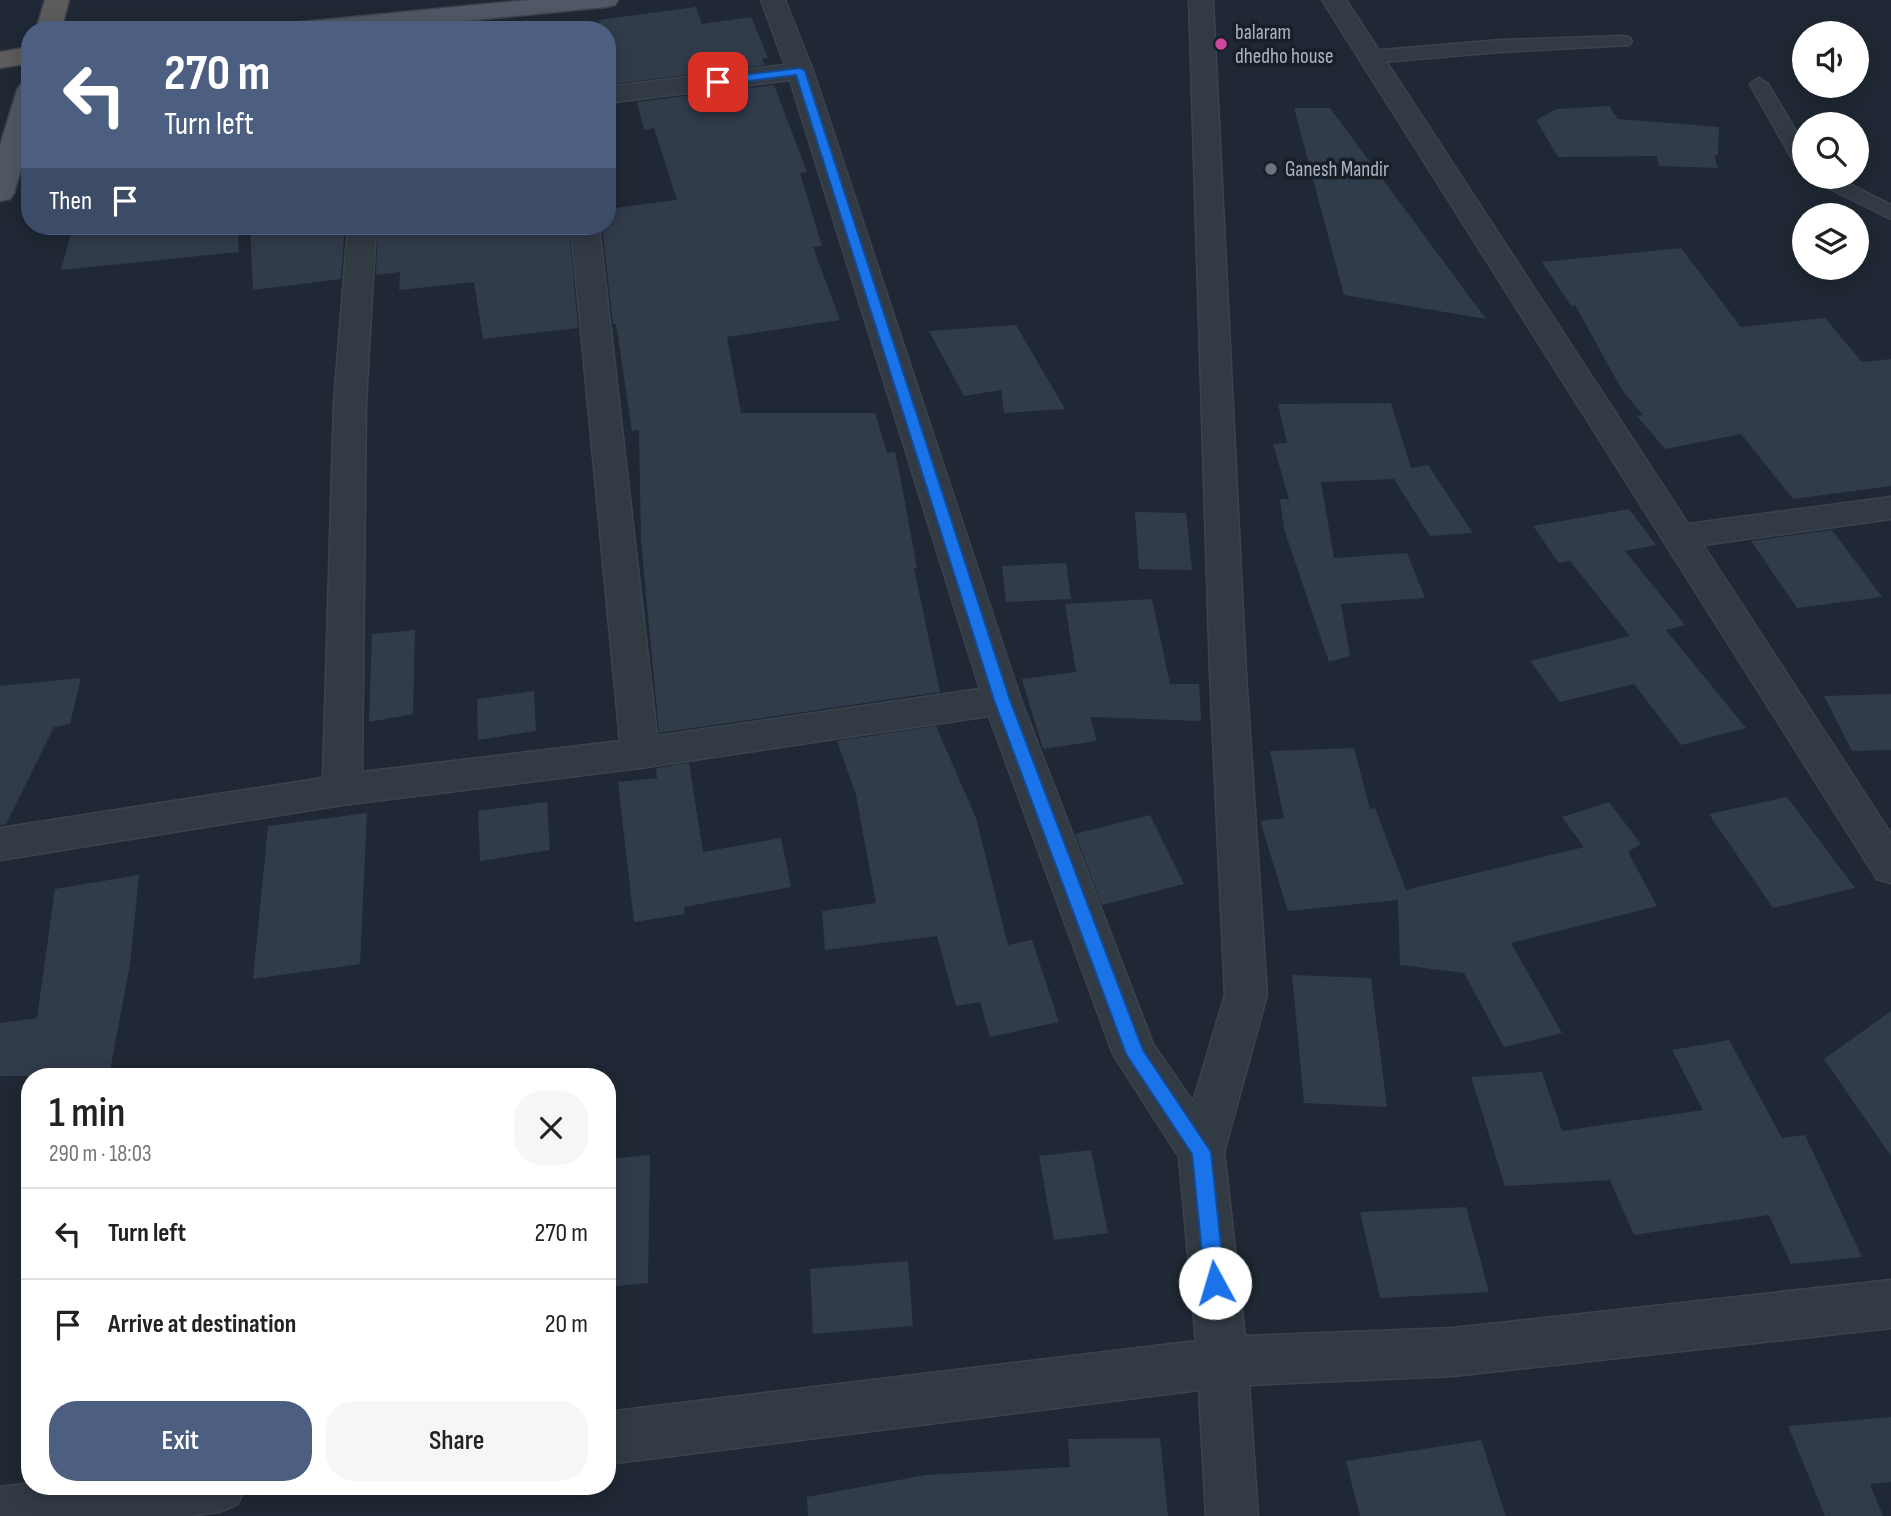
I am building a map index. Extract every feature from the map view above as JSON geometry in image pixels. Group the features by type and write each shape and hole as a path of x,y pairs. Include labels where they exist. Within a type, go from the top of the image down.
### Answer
{"highway":[{"path":"51,21 57,0"},
{"path":"0,60 21,56"}],"main road":[{"path":"386,21 606,0"},
{"path":"0,193 21,121"}],"street":[{"path":"774,0 800,71 1002,700 1135,1054 1201,1152"},
{"path":"1201,0 1228,674 1245,995 1201,1152 1223,1362 1232,1516"},
{"path":"1334,0 1891,867"},
{"path":"616,94 800,71"},
{"path":"342,790 350,403 361,235"},
{"path":"586,235 640,752"},
{"path":"1677,537 1891,508"},
{"path":"0,844 342,790 640,752 1002,700"},
{"path":"616,1437 1223,1362 1452,1352 1891,1304"},
{"path":"0,1513 147,1495"}],"lane":[{"path":"1370,57 1500,46 1623,41"},
{"path":"1759,84 1792,141"},
{"path":"1844,189 1891,214"}],"building":[{"path":"696,7 702,24 751,17 768,58 762,59 765,65 616,84 616,21 599,20"},
{"path":"774,85 807,172 800,173 822,246 813,247 840,320 727,337 741,413 875,413 887,453 895,452 917,568 914,568 940,692 659,733 641,541 639,430 632,431 616,324 613,324 603,235 616,235 616,208 677,200 654,128 644,130 637,102"},
{"path":"1609,106 1618,119 1719,127 1718,155 1714,155 1718,168 1659,166 1657,156 1558,157 1536,120 1557,109"},
{"path":"1294,108 1330,108 1486,319 1344,295"},
{"path":"71,235 238,235 239,252 61,270"},
{"path":"250,235 344,235 341,279 253,290"},
{"path":"378,235 570,235 578,328 483,339 474,282 399,290 400,272 376,275"},
{"path":"1681,248 1741,327 1825,318 1862,362 1891,359 1891,486 1793,499 1741,434 1665,449 1637,416 1643,415 1622,390 1575,305 1571,306 1542,262"},
{"path":"1016,325 1065,409 1004,413 1001,390 964,396 929,331"},
{"path":"1391,403 1411,468 1428,465 1473,533 1430,536 1394,479 1321,482 1334,558 1407,553 1425,598 1341,604 1350,656 1329,662 1284,529 1280,499 1289,499 1273,444 1287,443 1278,404"},
{"path":"1629,509 1656,545 1625,551 1685,625 1666,630 1746,728 1681,745 1634,684 1560,702 1530,661 1630,636 1570,561 1559,563 1533,526"},
{"path":"1135,512 1186,513 1192,570 1139,569"},
{"path":"1832,530 1882,597 1797,608 1751,541"},
{"path":"1066,563 1071,599 1006,602 1002,566"},
{"path":"1152,599 1170,684 1199,684 1201,721 1090,717 1097,741 1043,749 1022,679 1076,672 1065,604"},
{"path":"415,630 413,714 369,722 372,634"},
{"path":"81,678 70,724 54,727 6,824 0,825 0,686"},
{"path":"534,691 536,731 478,740 477,699"},
{"path":"1891,694 1891,750 1852,751 1824,696"},
{"path":"936,726 976,818 1008,945 1032,940 1059,1022 990,1037 980,1002 956,1006 937,936 825,950 822,911 876,903 856,795 837,741"},
{"path":"1354,748 1370,809 1375,808 1406,890 1584,847 1562,817 1609,802 1641,844 1628,852 1657,906 1511,943 1562,1033 1504,1047 1464,973 1400,965 1398,900 1288,911 1260,821 1284,818 1270,751"},
{"path":"689,763 703,852 781,838 791,887 684,907 685,914 634,922 618,782 657,778 656,768"},
{"path":"1787,797 1855,888 1773,908 1709,814"},
{"path":"547,802 550,850 480,861 478,811"},
{"path":"367,813 360,964 253,979 268,826"},
{"path":"1150,815 1184,884 1102,905 1075,834"},
{"path":"139,875 130,964 110,1068 21,1068 21,1076 0,1076 0,1023 37,1018 55,889"},
{"path":"1292,975 1371,978 1387,1107 1304,1103"},
{"path":"1891,1011 1891,1156 1824,1059"},
{"path":"1729,1040 1782,1138 1805,1135 1862,1257 1791,1264 1769,1215 1634,1235 1610,1180 1505,1186 1471,1077 1542,1072 1562,1131 1703,1110 1672,1050"},
{"path":"1091,1150 1108,1233 1054,1240 1039,1156"},
{"path":"650,1155 648,1283 616,1286 616,1158"},
{"path":"1466,1207 1489,1292 1380,1298 1360,1212"},
{"path":"908,1261 913,1326 813,1334 810,1269"},
{"path":"1891,1417 1891,1482 1870,1484 1883,1516 1825,1516 1788,1426"},
{"path":"1160,1438 1168,1516 808,1516 807,1497 926,1475 1070,1467 1068,1439"},
{"path":"1481,1440 1506,1516 1360,1516 1346,1461"}],"place":[{"name":"balaram dhedho house","path":"1221,44"},
{"name":"Ganesh Mandir","path":"1271,169"}],"route":[{"path":"718,82 800,71 1002,700 1135,1054 1201,1152 1215,1283"}]}
